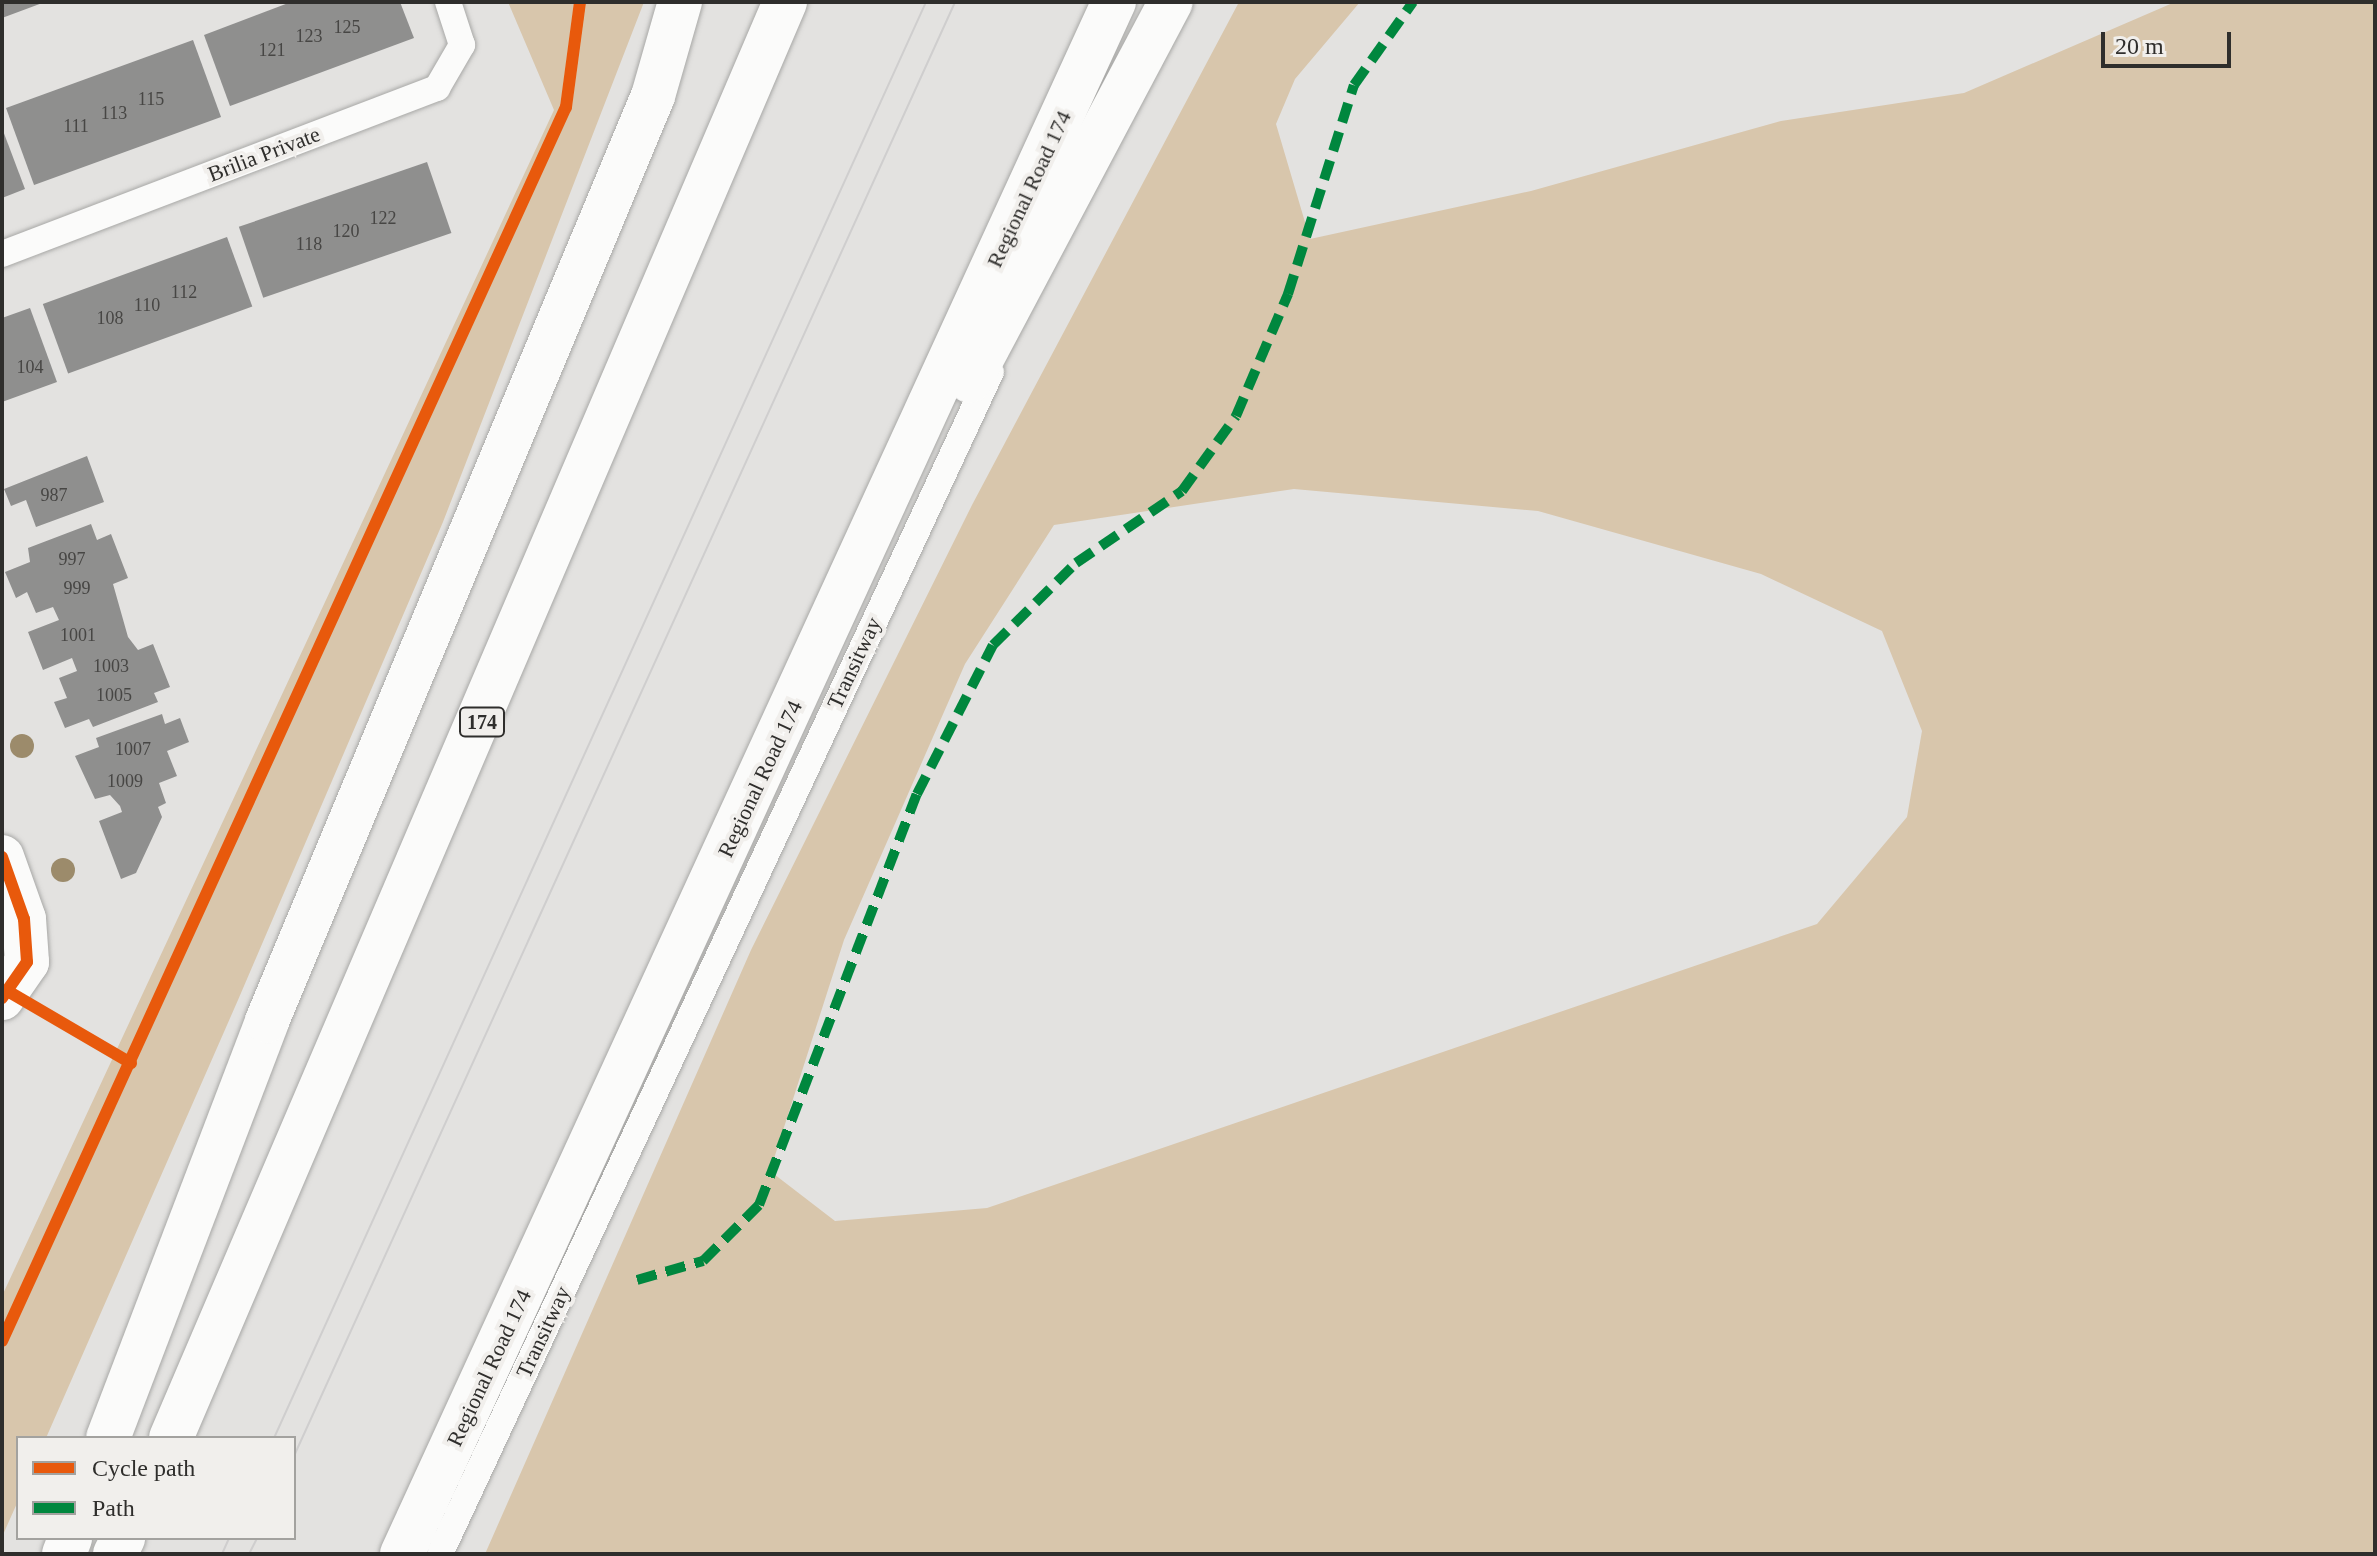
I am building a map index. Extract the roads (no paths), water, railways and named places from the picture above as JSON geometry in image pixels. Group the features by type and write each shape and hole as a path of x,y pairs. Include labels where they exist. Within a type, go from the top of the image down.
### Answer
{"main road":[{"path":"109,1436 267,1021 653,96 680,2"},
{"name":"174","path":"172,1436 785,2"},
{"name":"Regional Road 174","path":"402,1554 1114,2"},
{"path":"829,628 1063,217 1171,2"},
{"path":"2,857 24,919 27,962 2,998"}],"lane":[{"name":"Brilia Private","path":"2,254 437,88 462,45 448,2"},
{"path":"653,96 693,2"},
{"name":"Transitway","path":"440,1554 1063,217"},
{"name":"Transitway","path":"647,1110 829,628"},
{"path":"93,1436 267,1021"}],"tram line":[{"path":"275,1436 926,2"},
{"path":"296,1452 955,2"},
{"path":"222,1554 228,1540"},
{"path":"249,1554 256,1540"}]}
